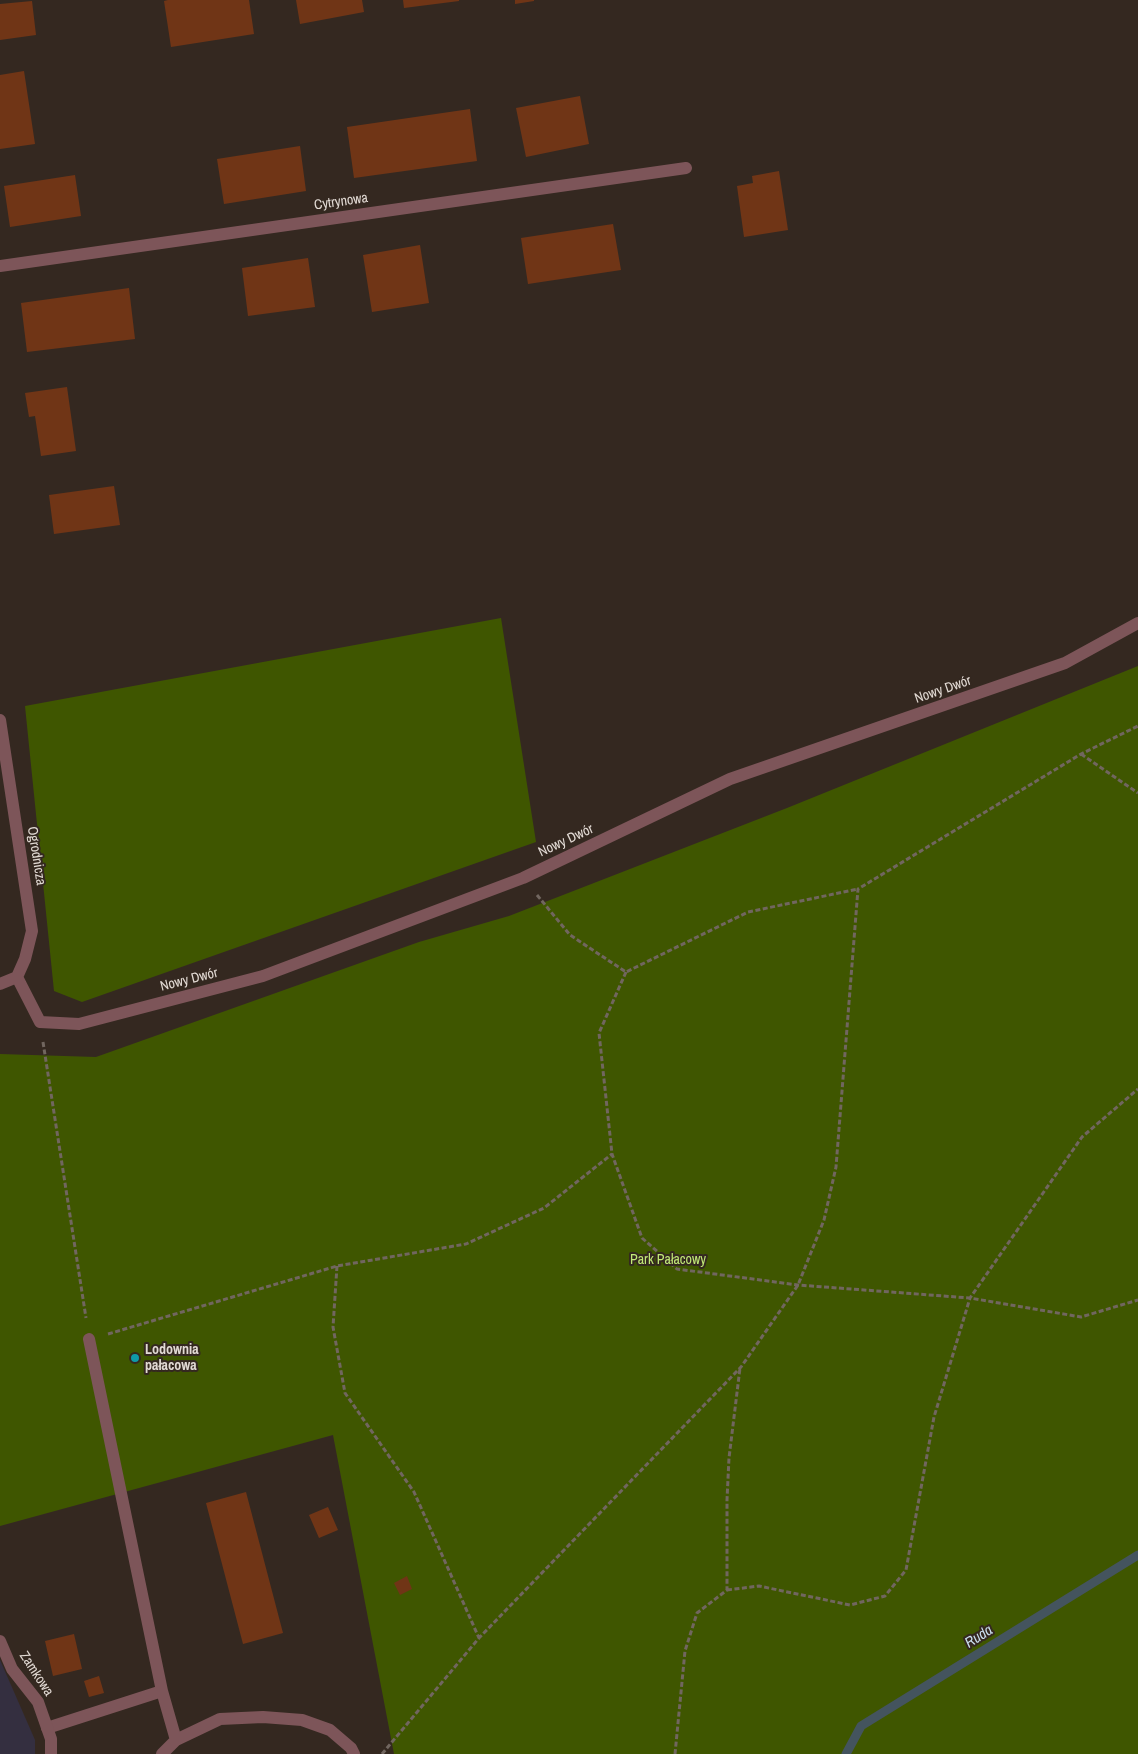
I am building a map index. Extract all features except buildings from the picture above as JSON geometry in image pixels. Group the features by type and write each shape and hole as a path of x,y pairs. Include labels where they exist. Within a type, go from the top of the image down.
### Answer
{"street":[{"name":"Cytrynowa","path":"0,266 686,168"},
{"name":"Nowy Dwór","path":"40,1022 79,1024 263,976 523,878 730,779 1064,663 1138,623"},
{"name":"Ogrodnicza","path":"0,720 32,931 25,959 17,977"},
{"path":"0,984 17,977 40,1022"},
{"path":"89,1339 162,1691 176,1740"},
{"name":"Zamkowa","path":"0,1641 12,1669 38,1702 51,1739 51,1754"},
{"path":"47,1728 162,1691"},
{"path":"162,1754 176,1740 220,1719 263,1717 302,1720 330,1730 351,1748 354,1754"}],"path":[{"path":"1138,726 1081,754 858,889 748,912 626,972 599,1032 612,1154 642,1238 677,1268 798,1285 970,1298 1081,1317 1138,1300"},
{"path":"1081,754 1138,793"},
{"path":"523,878 570,935 626,972"},
{"path":"382,1754 479,1638 741,1367 798,1285 824,1220 836,1167 858,889"},
{"path":"40,1022 89,1339 337,1266 466,1244 544,1208 612,1154"},
{"path":"675,1754 685,1651 698,1613 727,1590 760,1586 850,1605 885,1596 906,1570 934,1417 970,1298 1082,1137 1138,1089"},
{"path":"337,1266 332,1327 345,1393 414,1492 479,1638"},
{"path":"727,1590 729,1466 741,1367"}],"shaded area":[{"path":"0,1660 35,1740 35,1754 0,1754"}],"green space":[{"path":"501,618 536,842 82,1002 54,991 25,706"},
{"name":"Park Pałacowy","path":"1138,666 1138,1754 394,1754 333,1435 0,1526 0,1054 96,1057 419,942 509,916 787,808"}],"waterway":[{"name":"Ruda","path":"846,1754 861,1726 1138,1555"}],"place":[{"name":"Lodownia pałacowa","path":"135,1358"}]}
